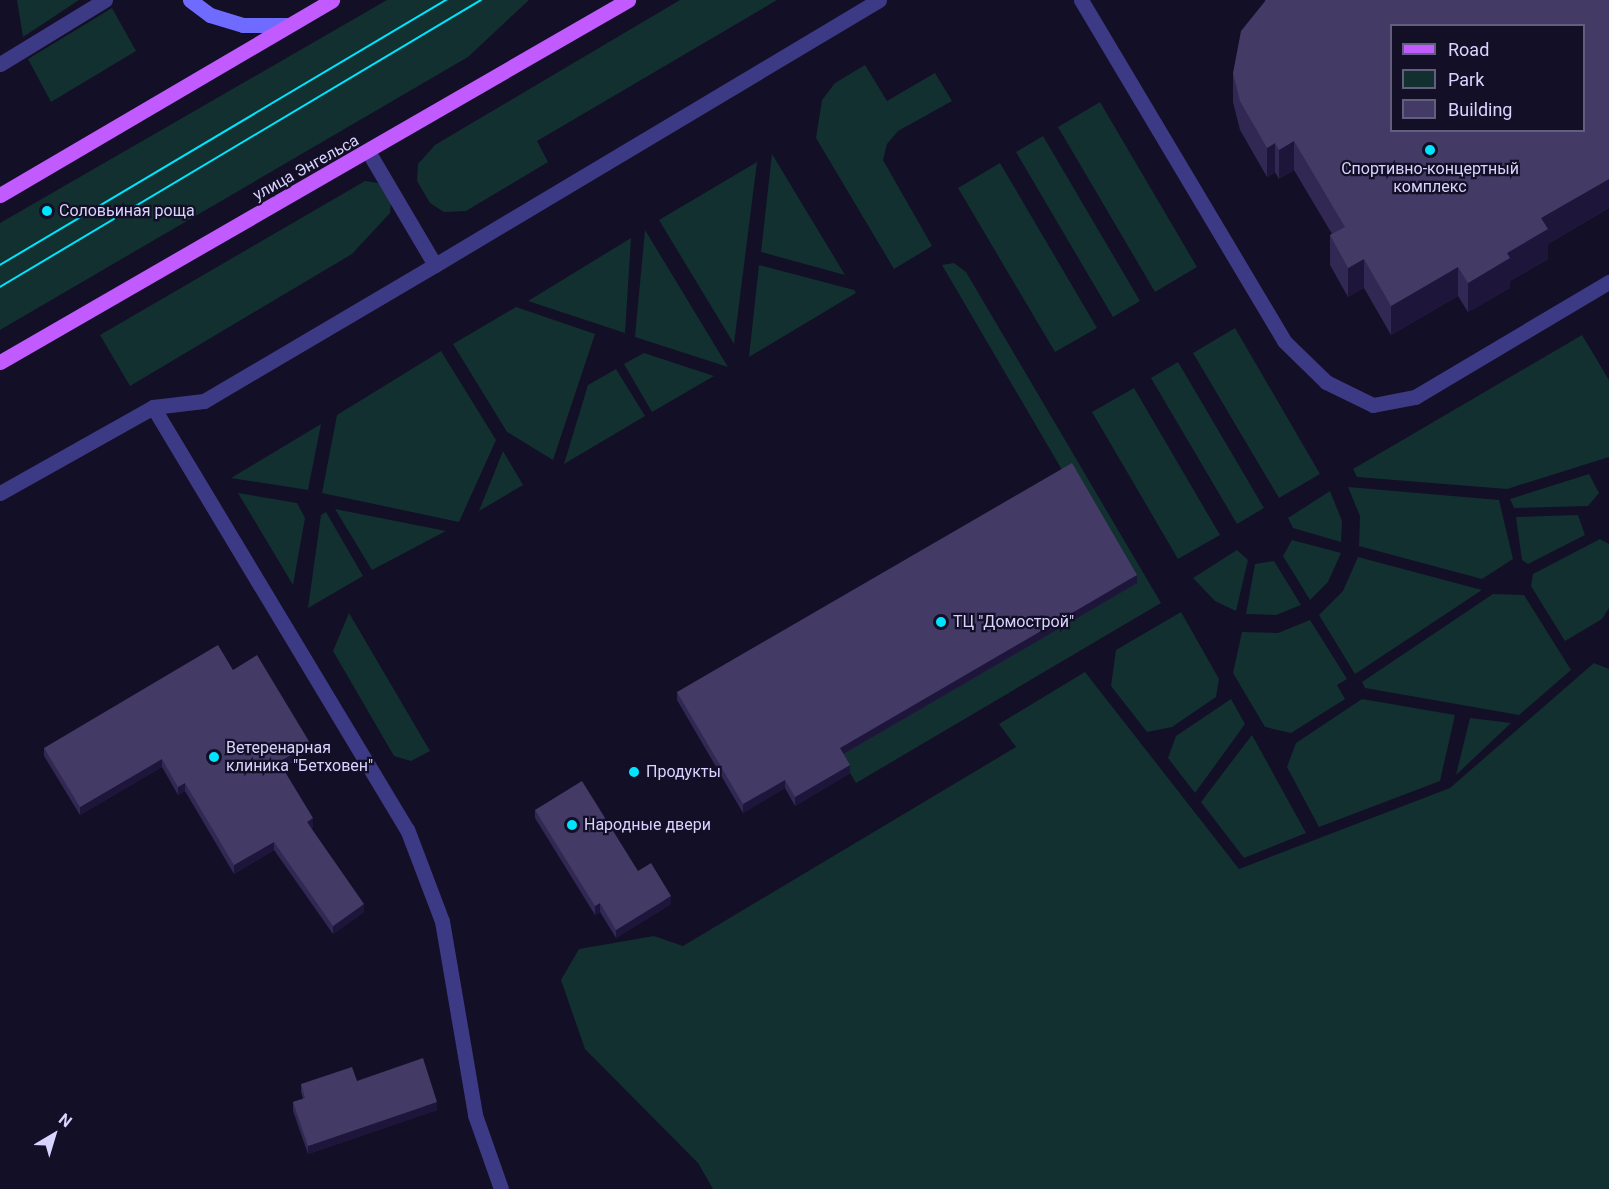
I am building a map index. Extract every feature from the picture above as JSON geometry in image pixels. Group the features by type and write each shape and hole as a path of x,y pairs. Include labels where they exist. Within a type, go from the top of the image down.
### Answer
{"main road":[{"path":"0,195 332,0"},
{"name":"улица Энгельса","path":"0,362 369,153 628,0"}],"street":[{"path":"0,64 105,0"},
{"path":"190,0 210,15 243,25 288,25"},
{"path":"0,493 153,407 204,401 879,0"},
{"path":"1081,0 1284,341 1326,382 1373,405 1415,397 1609,282"},
{"path":"369,153 435,265"},
{"path":"153,407 407,829 442,921 475,1115 501,1189"}],"green space":[{"path":"17,0 79,0 23,37"},
{"path":"387,0 529,0 468,57 0,330 0,223"},
{"path":"680,0 777,0 537,141 548,162 466,211 444,212 430,203 417,181 418,164 435,145"},
{"path":"112,8 136,51 51,102 28,59"},
{"path":"865,65 887,101 935,73 952,101 898,131 887,144 883,160 932,246 894,269 816,138 822,100 835,83"},
{"path":"1100,102 1197,267 1155,292 1058,127"},
{"path":"1043,136 1140,301 1113,317 1016,152"},
{"path":"772,154 845,275 761,252"},
{"path":"757,162 734,344 659,220"},
{"path":"1000,163 1097,328 1055,352 958,188"},
{"path":"365,181 378,183 391,201 390,213 352,254 130,386 100,335"},
{"path":"645,230 728,367 635,337"},
{"path":"631,238 625,333 528,301"},
{"path":"954,263 966,272 1161,603 856,783 840,756 1137,583 1065,475 942,265"},
{"path":"759,265 854,290 856,293 749,357"},
{"path":"516,307 595,334 553,460 507,432 453,344"},
{"path":"1235,328 1320,474 1279,498 1193,353"},
{"path":"1582,335 1609,380 1609,457 1507,489 1357,477 1353,469"},
{"path":"441,351 496,440 459,522 322,493 337,415"},
{"path":"644,353 714,376 652,412 624,364"},
{"path":"1178,362 1264,508 1237,524 1151,378"},
{"path":"616,369 645,416 564,464 588,385"},
{"path":"1134,388 1220,535 1178,559 1092,412"},
{"path":"321,424 308,490 231,478"},
{"path":"503,451 523,485 479,511"},
{"path":"1589,474 1599,493 1588,506 1514,508 1510,499"},
{"path":"1348,487 1499,500 1513,559 1482,579 1359,546 1360,516"},
{"path":"1330,491 1342,521 1341,542 1293,528 1288,518"},
{"path":"238,493 297,503 305,518 293,585"},
{"path":"335,509 446,531 372,570"},
{"path":"326,512 363,576 308,608 321,515"},
{"path":"1578,515 1585,535 1528,564 1522,560 1516,517"},
{"path":"1600,539 1609,544 1609,608 1602,619 1565,641 1531,586 1533,574"},
{"path":"1292,540 1341,553 1328,582 1310,600 1283,556"},
{"path":"1237,550 1248,560 1236,611 1215,601 1193,578"},
{"path":"1358,557 1482,590 1355,674 1319,615 1343,591"},
{"path":"1274,561 1301,605 1276,615 1246,614 1255,564"},
{"path":"1493,594 1524,595 1571,670 1519,715 1365,688 1362,682"},
{"path":"1181,612 1219,679 1216,697 1172,727 1147,732 1111,686 1116,650"},
{"path":"349,613 430,751 411,761 394,756 333,651"},
{"path":"1310,620 1347,679 1337,685 1345,699 1291,733 1265,727 1233,673 1242,632 1278,633"},
{"path":"1594,663 1609,669 1609,1189 713,1189 698,1163 585,1049 561,980 579,949 654,936 683,946 1016,747 999,724 1085,672 1239,869 1450,788"},
{"path":"1231,699 1245,724 1195,793 1168,758 1176,736"},
{"path":"1362,699 1455,715 1440,781 1319,827 1287,767 1296,743"},
{"path":"1470,718 1511,723 1456,775"},
{"path":"1252,735 1306,833 1244,858 1201,802"}],"building":[{"name":"Спортивно-концертный комплекс","path":"1266,0 1609,0 1609,179 1541,218 1548,229 1507,253 1510,258 1468,283 1458,267 1391,306 1364,259 1348,268 1330,235 1345,227 1294,141 1279,150 1275,143 1267,148 1240,101 1233,73 1241,31"},
{"name":"ТЦ \"Домострой\"","path":"1072,463 1137,575 840,748 850,765 795,797 785,780 743,804 677,692"},
{"path":"218,645 233,670 257,655 310,743 279,762 313,818 307,822 364,904 333,926 274,842 234,865 185,783 178,787 162,759 80,807 44,748"},
{"path":"582,781 638,871 651,863 671,896 616,930 600,903 595,906 535,810"},
{"path":"423,1058 437,1102 308,1146 293,1102 305,1098 301,1084 352,1067 357,1081"}],"tram line":[{"path":"0,265 446,0"},
{"path":"0,287 481,0"}],"place":[{"name":"Спортивно-концертный комплекс","path":"1430,150"},
{"name":"Соловьиная роща","path":"47,211"},
{"name":"ТЦ \"Домострой\"","path":"941,622"},
{"name":"Ветеренарная клиника \"Бетховен\"","path":"214,757"},
{"name":"Продукты","path":"634,772"},
{"name":"Народные двери","path":"572,825"}]}
